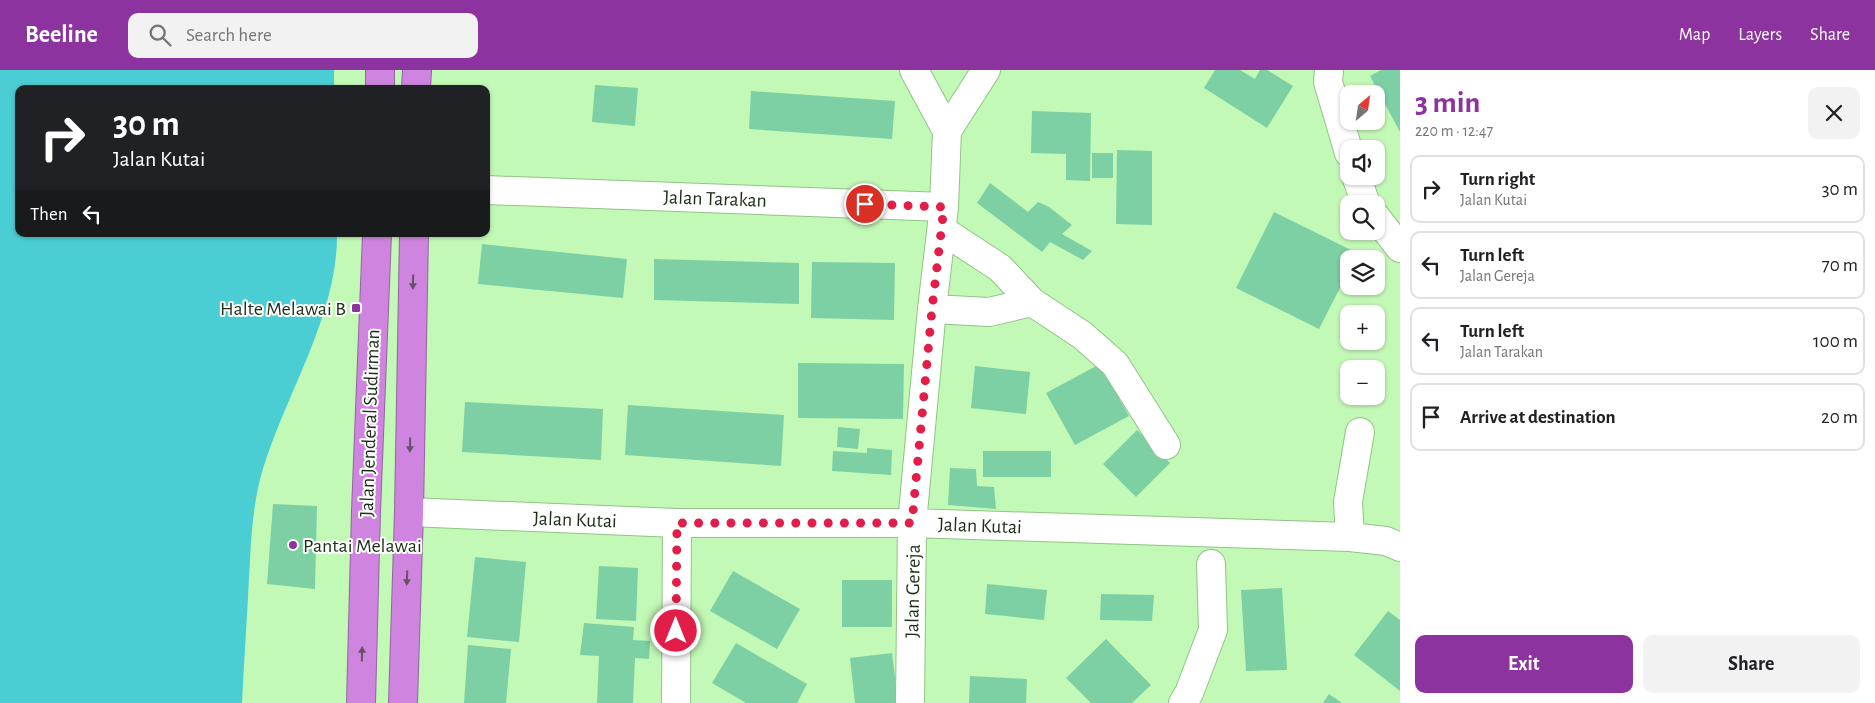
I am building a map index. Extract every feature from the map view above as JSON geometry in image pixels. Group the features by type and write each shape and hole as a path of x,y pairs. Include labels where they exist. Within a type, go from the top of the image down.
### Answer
{"highway":[{"path":"380,70 380,85"},
{"path":"416,85 417,70"},
{"name":"Jalan Jenderal Sudirman","path":"361,703 366,511 377,237"},
{"name":"Jalan Jenderal Sudirman","path":"403,703 409,512 414,237"},
{"path":"366,511 409,512"}],"street":[{"path":"914,70 948,131 986,70"},
{"path":"1329,70 1328,82 1345,140"},
{"name":"Jalan Gereja","path":"910,703 912,523 932,309 943,219 948,131"},
{"name":"Jalan Tarakan","path":"490,190 943,219"},
{"path":"943,219 1000,268 1032,302 1082,335 1115,364 1166,445"},
{"path":"1385,229 1400,248"},
{"path":"932,309 990,312 1032,302"},
{"path":"1350,537 1348,502 1360,432"},
{"name":"Jalan Kutai","path":"409,512 677,523 912,523 1350,537 1395,541"},
{"path":"676,703 677,523"},
{"path":"1183,703 1189,693 1213,630 1211,564"}],"water":[{"path":"0,70 334,70 334,85 15,85 15,237 337,237 335,264 329,295 320,325 272,443 259,485 251,538 242,703 0,703"}],"building":[{"path":"1215,70 1240,70 1255,79 1260,70 1267,70 1293,86 1267,128 1204,88"},
{"path":"1381,70 1400,70 1400,132 1385,104 1385,85 1375,85 1370,76"},
{"path":"595,85 638,88 635,126 592,122"},
{"path":"751,91 895,101 892,139 749,129"},
{"path":"1032,111 1091,113 1090,181 1066,180 1066,154 1031,153"},
{"path":"1117,150 1152,151 1152,225 1116,224"},
{"path":"1092,153 1113,153 1113,178 1092,178"},
{"path":"990,183 1028,212 1038,202 1049,207 1072,225 1062,234 1092,251 1083,260 1050,242 1042,252 977,203"},
{"path":"1274,212 1351,250 1340,250 1340,288 1319,329 1236,288"},
{"path":"482,244 627,259 623,298 478,284"},
{"path":"654,259 799,263 799,304 654,300"},
{"path":"812,262 895,263 894,320 811,318"},
{"path":"798,363 904,364 903,419 798,418"},
{"path":"1100,364 1129,416 1075,445 1046,393"},
{"path":"975,366 1030,372 1026,414 971,408"},
{"path":"465,402 603,409 601,460 462,452"},
{"path":"628,405 784,415 781,466 625,455"},
{"path":"838,427 860,429 858,449 837,447"},
{"path":"1137,430 1170,463 1136,497 1103,464"},
{"path":"867,448 892,450 891,475 832,471 833,451 867,453"},
{"path":"983,451 1051,451 1051,477 983,477"},
{"path":"950,468 976,469 977,486 994,487 996,509 948,505"},
{"name":"Pantai Melawai","path":"273,504 317,506 315,589 267,584"},
{"path":"475,557 526,562 519,642 467,637"},
{"path":"599,566 638,568 636,621 596,619"},
{"path":"733,571 800,609 777,649 710,611"},
{"path":"842,580 892,580 892,627 842,627"},
{"path":"987,584 1047,590 1044,620 985,614"},
{"path":"1282,588 1287,670 1246,671 1241,590"},
{"path":"1101,594 1154,595 1152,621 1100,620"},
{"path":"1388,611 1400,620 1400,691 1354,655"},
{"path":"584,623 634,627 633,640 650,641 649,659 635,658 633,703 597,703 599,656 580,655"},
{"path":"1106,639 1151,685 1132,703 1091,703 1066,678"},
{"path":"736,643 807,684 797,703 746,703 712,683"},
{"path":"468,645 511,649 506,703 464,703"},
{"path":"892,653 898,703 855,703 850,658"},
{"path":"970,676 1027,679 1026,703 969,703"},
{"path":"1329,694 1342,703 1323,703"}],"place":[{"name":"Halte Melawai B","path":"356,308"},
{"name":"Pantai Melawai","path":"293,545"}],"route":[{"path":"676,631 677,523 912,523 932,309 944,207 865,204"}]}
